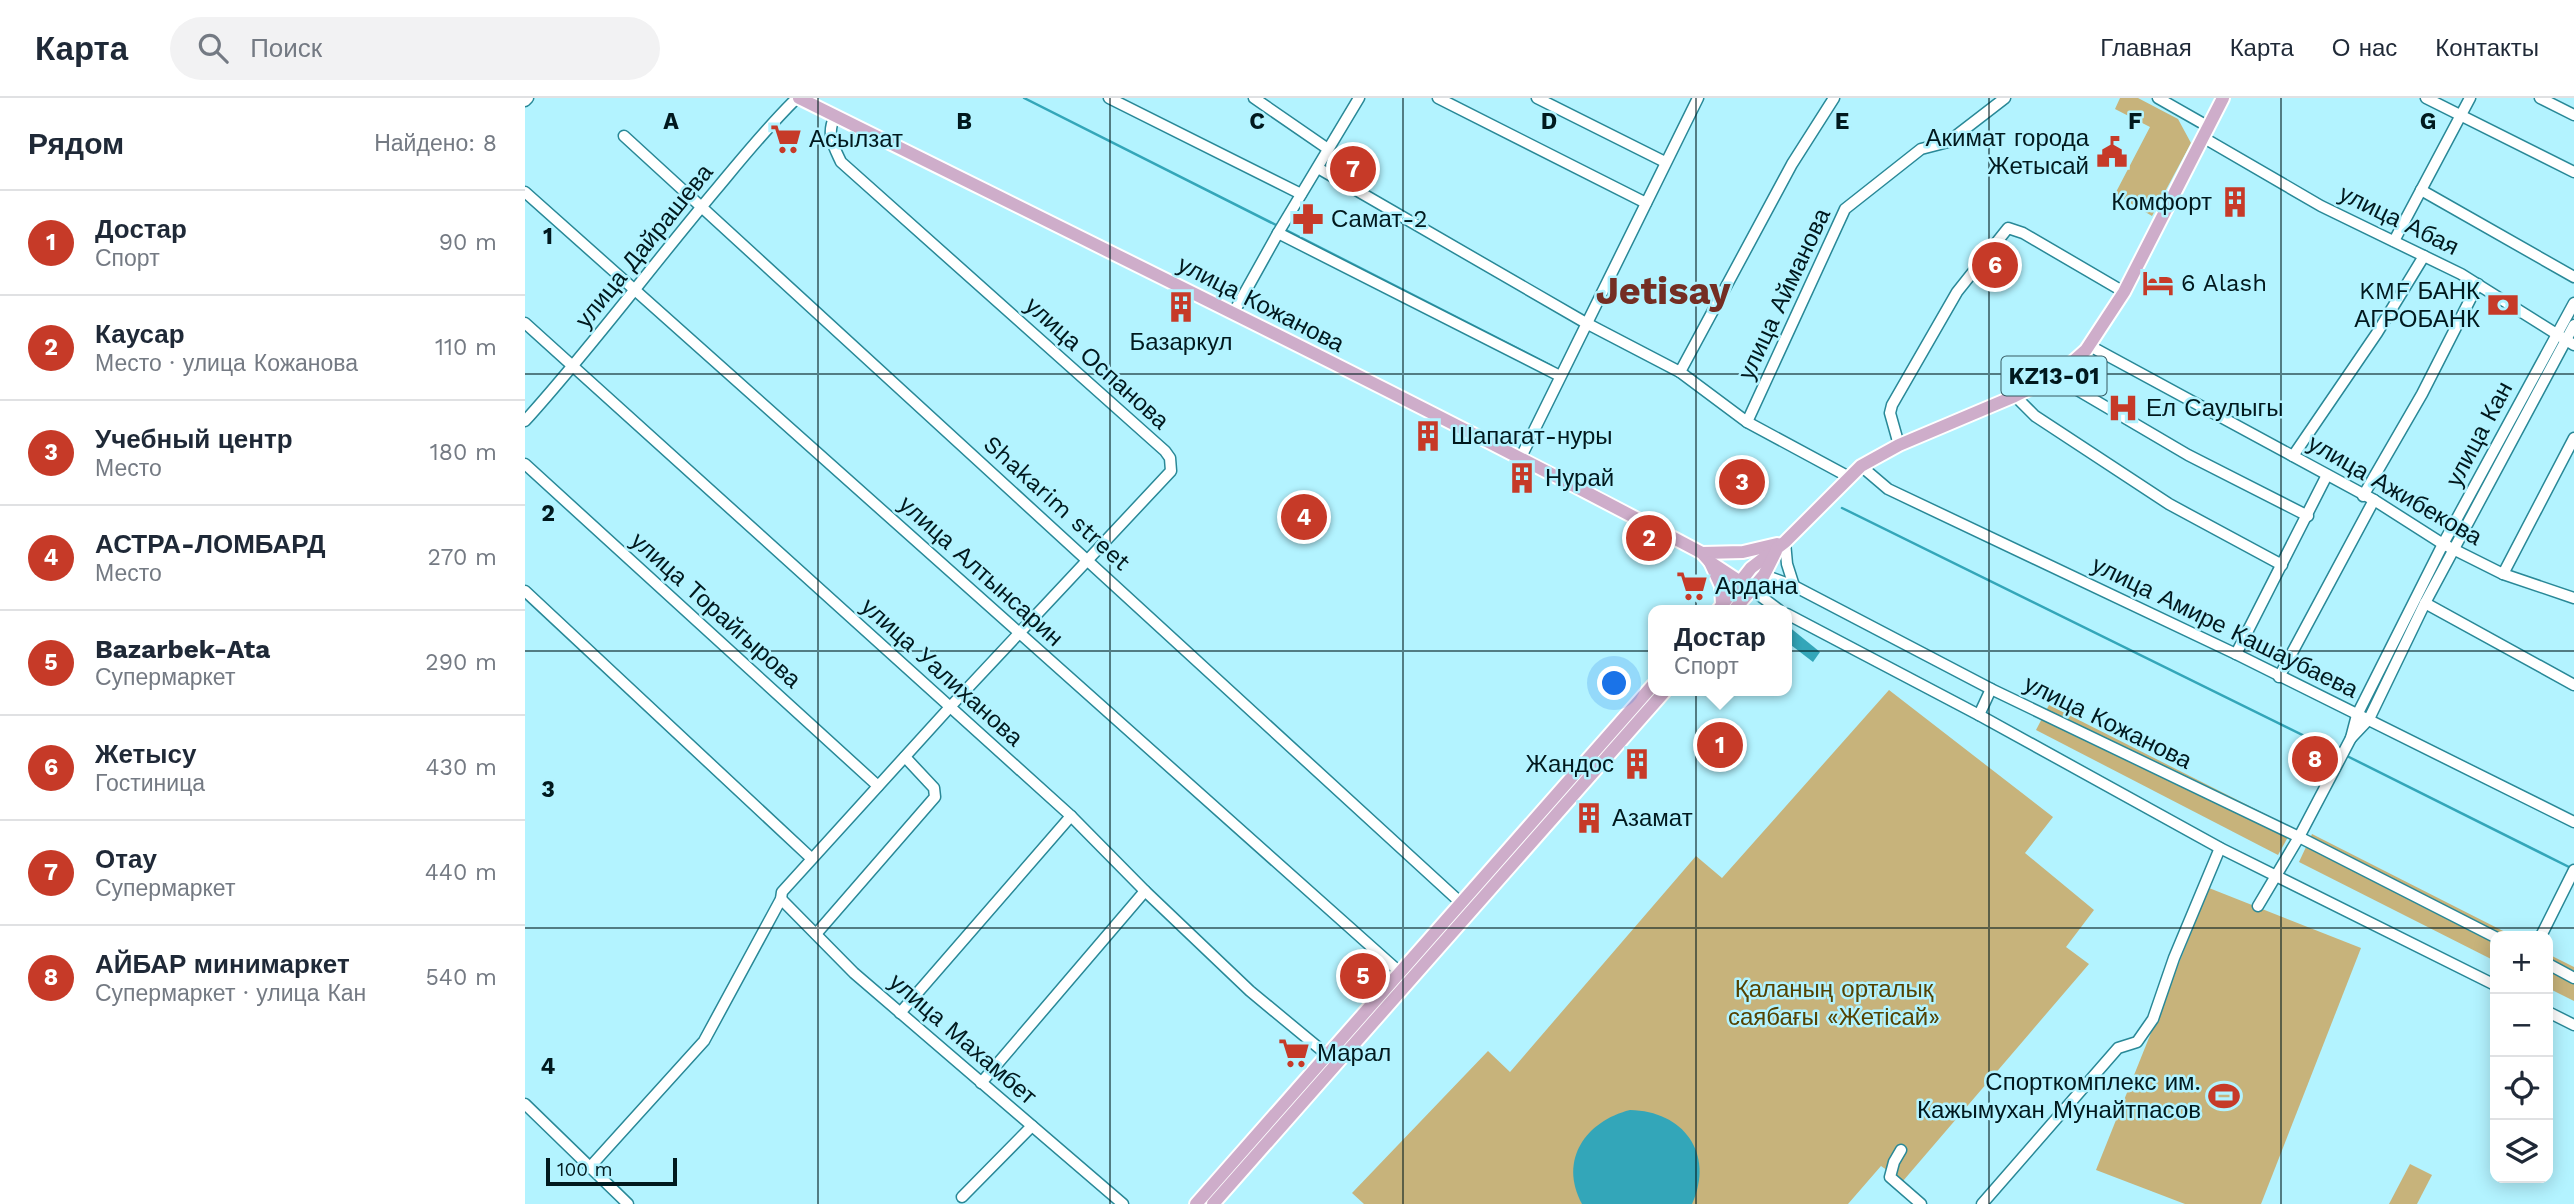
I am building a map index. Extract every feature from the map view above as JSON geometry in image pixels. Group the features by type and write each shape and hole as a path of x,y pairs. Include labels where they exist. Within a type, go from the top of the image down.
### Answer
{"main road":[{"name":"улица Кожанова","path":"798,98 1234,312 1350,373 1521,457 1706,557 1751,589"},
{"name":"KZ13-01","path":"1726,605 1738,582 1751,568 1782,545 1861,466 1899,445 2015,396 2059,374 2089,346 2124,292 2223,98"},
{"name":"KZ13-01","path":"1729,605 1764,575 1782,545"},
{"path":"1723,605 1721,586 1706,557 1723,552 1743,552 1782,545"},
{"name":"улица Кожанова","path":"1723,552 1764,575"},
{"path":"1213,1204 1338,1064 1460,902 1648,692"},
{"path":"1196,1204 1328,1055 1660,696"}],"street":[{"name":"улица Дайрашева","path":"525,421 573,368 701,207 776,119 798,98"},
{"path":"1109,98 1301,194"},
{"path":"1254,98 1328,149"},
{"path":"1234,312 1359,98"},
{"path":"1438,98 1646,203"},
{"path":"1537,98 1665,162"},
{"path":"1680,372 1791,164 1834,98"},
{"name":"улица Айманова","path":"1747,422 1845,209 1921,149 1948,142 2005,98"},
{"name":"улица Абая","path":"2158,98 2321,206 2478,284 2566,340"},
{"path":"2425,98 2574,172"},
{"path":"2394,241 2470,98"},
{"path":"2540,98 2574,115"},
{"path":"1521,457 1694,99"},
{"name":"улица Оспанова","path":"590,1167 703,1041 782,892 950,707 1171,471 1170,458 841,162 831,141 829,128 835,116"},
{"name":"Shakarim street","path":"625,136 1460,902"},
{"path":"1318,168 1586,323 1680,372 1747,422 1849,477"},
{"path":"2421,190 2574,277"},
{"name":"улица Алтынсарин","path":"525,192 1404,976"},
{"path":"1899,445 1890,413 1892,405 1957,292 2008,228 2023,233 2124,292"},
{"path":"1278,233 1560,376"},
{"path":"2293,456 2377,333 2424,256"},
{"path":"2279,677 2478,284"},
{"name":"улица Кан","path":"2258,906 2278,875 2351,738 2357,715 2443,544 2566,340 2574,303"},
{"name":"улица Уалиханова","path":"525,323 1071,816 1145,891 1250,990 1338,1064"},
{"name":"улица Кан","path":"2351,738 2369,719 2425,603 2574,325"},
{"name":"улица Ажибекова","path":"2089,346 2327,475 2443,544 2503,574 2572,593"},
{"path":"2059,374 2062,381 2188,454 2308,516"},
{"path":"2015,396 2035,416 2169,504 2282,565"},
{"path":"2503,574 2574,438"},
{"name":"улица Торайгырова","path":"525,464 878,786"},
{"name":"улица Амире Кашаубаева","path":"1861,466 1888,489 2236,654 2574,822"},
{"path":"2236,654 2327,475"},
{"path":"1782,545 1794,586"},
{"name":"улица Кожанова","path":"1764,575 1794,586 1991,689 2299,837 2490,934"},
{"name":"улица Кожанова","path":"1751,589 1772,605"},
{"path":"525,591 811,858"},
{"path":"2425,603 2574,685"},
{"path":"1792,617 1979,715 2220,848 2490,982"},
{"path":"1979,715 1991,689"},
{"path":"815,934 935,797 934,788 905,757"},
{"path":"900,1013 1071,816"},
{"path":"1982,1204 2118,1048 2137,1042 2145,1031 2153,1019 2220,848"},
{"path":"2544,931 2574,870"},
{"path":"981,1083 1145,891"},
{"name":"улица Махамбет","path":"781,898 854,973 1123,1204"},
{"path":"2553,967 2574,978"},
{"path":"2553,1014 2574,1025"},
{"path":"525,1104 628,1204"},
{"path":"962,1198 1032,1126"},
{"path":"1901,1150 1890,1177 1921,1204"}],"green space":[{"path":"2120,98 2138,98 2178,119 2191,143 2152,216 2115,194 2150,127 2115,109"},
{"name":"Қаланың орталық саябағы «Жетісай»","path":"1889,690 2053,817 2025,853 2094,910 2066,947 2089,964 1903,1181 1881,1166 1848,1204 1364,1204 1352,1193 1488,1051 1510,1072 1696,856 1722,878"},
{"path":"2049,705 2293,828 2278,855 2036,730"},
{"path":"2312,834 2503,931 2490,931 2490,958 2299,862"},
{"path":"2209,888 2361,948 2261,1204 2185,1204 2096,1170"},
{"path":"2553,956 2574,967 2574,1001 2553,990"},
{"path":"2410,1164 2432,1175 2417,1204 2389,1204"}],"water":[{"path":"1792,629 1820,652 1813,662 1792,646"},
{"path":"1630,1110 1649,1112 1665,1118 1689,1138 1696,1152 1699,1168 1698,1185 1692,1204 1582,1204 1575,1188 1573,1172 1581,1145 1589,1133 1601,1123"}],"waterway":[{"path":"1024,98 1278,226"},
{"path":"1284,229 1552,366"},
{"path":"1842,508 2339,753"},
{"path":"2345,755 2571,868"}],"place":[{"name":"Асылзат","path":"786,139"},
{"name":"Акимат города Жетысай","path":"2112,152"},
{"name":"Отау","path":"1353,169"},
{"name":"Комфорт","path":"2235,202"},
{"name":"Самат-2","path":"1308,219"},
{"name":"Жетысу","path":"1995,265"},
{"name":"6 Alash","path":"2158,283"},
{"name":"KMF БАНК АГРОБАНК","path":"2503,305"},
{"name":"Базаркул","path":"1181,307"},
{"name":"Ел Саулыгы","path":"2123,408"},
{"name":"Шапагат-нуры","path":"1428,436"},
{"name":"Нурай","path":"1522,478"},
{"name":"Учебный центр","path":"1742,482"},
{"name":"АСТРА-ЛОМБАРД","path":"1304,517"},
{"name":"Каусар","path":"1649,538"},
{"name":"Ардана","path":"1692,586"},
{"name":"Достар","path":"1720,745"},
{"name":"АЙБАР минимаркет","path":"2315,759"},
{"name":"Жандос","path":"1637,764"},
{"name":"Азамат","path":"1589,818"},
{"name":"Bazarbek-Ata","path":"1363,976"},
{"name":"Марал","path":"1294,1053"},
{"name":"Спорткомплекс им. Кажымухан Мунайтпасов","path":"2224,1096"}],"district":[{"name":"Jetisay","path":"1663,291"}]}
